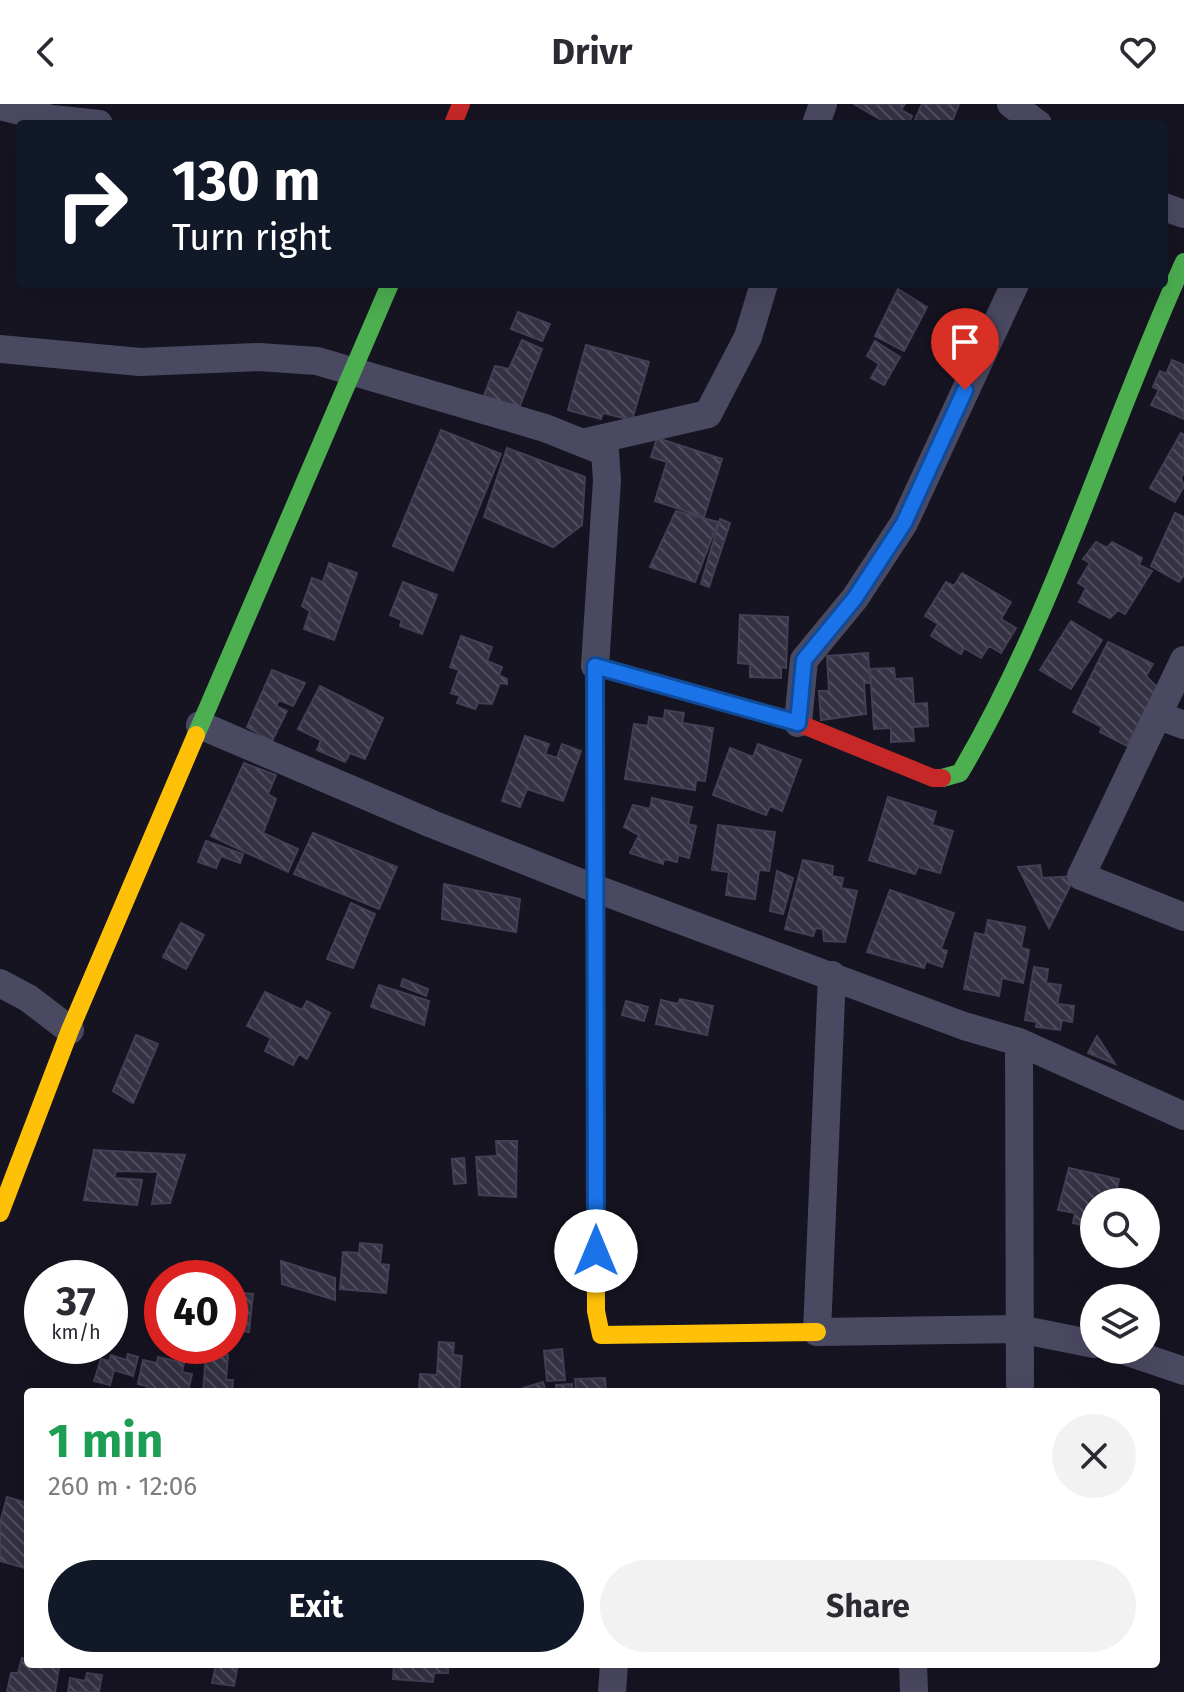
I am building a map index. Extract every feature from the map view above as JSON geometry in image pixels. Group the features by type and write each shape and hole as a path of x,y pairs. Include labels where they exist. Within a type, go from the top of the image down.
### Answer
{"street":[{"path":"1011,104 1033,120"},
{"path":"0,106 61,120"},
{"path":"595,666 798,723 933,778 951,778 960,773 986,729 1079,527 1160,315 1184,262"},
{"path":"0,1213 70,1030 388,288"},
{"path":"582,443 708,414 748,337 763,288"},
{"path":"798,723 804,660 855,598 904,523 1013,288"},
{"path":"0,349 140,362 259,357 317,361 545,428 605,452 607,480 595,666 596,1311 601,1335 1019,1329 1080,1341"},
{"path":"1184,660 1081,876 1184,917"},
{"path":"1157,715 1184,725"},
{"path":"200,725 432,824 594,888 964,1026 1019,1042 1184,1116"},
{"path":"817,1332 832,975"},
{"path":"0,983 28,998 70,1030"},
{"path":"1019,1042 1020,1388"},
{"path":"1160,1363 1184,1371"},
{"path":"612,1692 614,1668"},
{"path":"913,1668 914,1692"}],"building":[{"path":"854,104 905,104 901,110 912,116 910,120 881,120"},
{"path":"922,104 959,104 953,120 915,120"},
{"path":"898,289 927,307 904,351 875,336"},
{"path":"518,312 550,324 542,341 511,329"},
{"path":"522,340 542,349 519,408 484,396 495,366 509,369"},
{"path":"875,341 900,357 884,385 871,378 879,364 867,356"},
{"path":"586,345 649,362 632,420 603,413 601,419 568,410"},
{"path":"1172,360 1184,365 1184,419 1151,405 1159,390 1153,387 1160,371 1166,374"},
{"path":"441,430 501,454 453,571 393,546"},
{"path":"1181,433 1184,435 1184,472 1181,478 1184,486 1175,502 1150,488"},
{"path":"657,438 722,459 704,517 655,501 667,462 651,457"},
{"path":"507,448 585,477 582,525 553,547 484,517"},
{"path":"676,511 718,522 695,582 650,567"},
{"path":"1175,513 1184,517 1184,575 1179,582 1151,566"},
{"path":"720,519 730,523 709,587 701,584"},
{"path":"1096,542 1107,548 1112,542 1142,558 1139,565 1152,571 1125,614 1118,610 1110,618 1079,602 1086,588 1078,583 1090,563 1083,559"},
{"path":"329,563 357,573 334,640 304,629 310,611 302,606 312,578 323,582"},
{"path":"962,573 1011,602 1001,619 1016,628 1001,653 989,646 981,658 964,648 961,654 931,636 938,624 925,616 946,582 954,586"},
{"path":"403,582 437,595 422,634 400,626 402,620 390,615"},
{"path":"740,615 788,617 786,668 781,667 781,678 750,677 750,664 738,663"},
{"path":"1071,621 1102,640 1071,689 1040,670"},
{"path":"461,636 492,647 487,661 502,667 499,675 507,679 507,684 500,683 492,704 478,703 475,709 457,703 460,696 451,693 459,670 450,667"},
{"path":"1108,642 1153,664 1146,676 1157,687 1127,746 1100,732 1102,727 1073,712"},
{"path":"868,653 870,683 864,683 866,714 821,720 819,691 829,691 827,656"},
{"path":"894,668 895,679 912,678 914,704 927,703 928,726 913,727 914,741 891,742 891,728 874,729 870,669"},
{"path":"272,670 305,683 293,706 279,700 276,706 287,711 272,741 247,727"},
{"path":"320,686 383,718 365,759 350,753 345,762 317,750 321,740 298,729"},
{"path":"665,710 684,713 682,723 713,728 705,781 696,780 695,790 625,779 634,724 648,726 649,717 664,719"},
{"path":"525,736 549,744 545,754 557,758 562,744 581,751 563,801 527,789 520,807 502,801"},
{"path":"758,744 801,760 782,811 770,806 766,815 713,795 730,748 753,757"},
{"path":"244,763 276,775 268,794 276,799 263,833 298,849 288,872 211,836"},
{"path":"888,797 936,812 932,825 953,831 940,873 918,867 915,874 869,860"},
{"path":"652,798 692,807 688,824 696,826 689,858 678,855 677,862 664,859 663,864 630,853 639,835 624,827 633,805 650,809"},
{"path":"718,825 775,832 769,871 759,870 755,899 726,895 729,872 712,870"},
{"path":"313,833 397,867 379,909 294,874"},
{"path":"206,841 243,854 240,863 221,856 216,868 198,862"},
{"path":"803,860 833,866 832,876 843,878 841,888 857,891 845,942 824,941 823,929 816,928 813,936 785,929"},
{"path":"1040,865 1042,878 1075,876 1049,928 1018,867"},
{"path":"777,871 793,878 783,914 770,911"},
{"path":"444,884 520,899 516,932 442,919"},
{"path":"890,890 954,913 941,949 947,951 942,967 926,961 924,968 867,952"},
{"path":"351,903 375,914 353,968 327,959"},
{"path":"988,920 1025,927 1021,948 1029,950 1023,983 1002,978 999,996 964,989 975,933 985,935"},
{"path":"181,923 204,935 186,969 163,957"},
{"path":"1034,967 1048,969 1046,983 1061,985 1057,1004 1074,1006 1072,1022 1062,1020 1060,1030 1036,1027 1037,1022 1025,1020"},
{"path":"403,979 428,989 426,996 401,986"},
{"path":"379,985 429,1001 424,1025 371,1007"},
{"path":"265,992 302,1010 307,1001 330,1013 307,1059 299,1054 293,1065 265,1051 271,1038 247,1026"},
{"path":"680,999 713,1006 707,1035 656,1024 661,1000 678,1004"},
{"path":"626,1001 648,1007 644,1021 622,1015"},
{"path":"136,1035 158,1044 133,1103 113,1091"},
{"path":"1097,1036 1115,1064 1088,1053"},
{"path":"496,1141 517,1141 516,1197 479,1195 476,1157 497,1156"},
{"path":"94,1150 185,1155 170,1203 152,1204 158,1172 116,1171 114,1178 142,1180 137,1205 84,1200"},
{"path":"464,1158 466,1183 454,1184 452,1159"},
{"path":"1069,1168 1119,1179 1117,1188 1080,1188 1080,1225 1073,1223 1075,1213 1058,1210"},
{"path":"360,1243 382,1245 380,1264 389,1265 386,1293 340,1289 343,1252 359,1253"},
{"path":"281,1261 335,1278 335,1300 282,1284"},
{"path":"248,1294 253,1294 248,1332"},
{"path":"439,1342 454,1343 453,1355 462,1356 459,1388 419,1388 420,1374 437,1375"},
{"path":"562,1349 565,1380 547,1381 544,1351"},
{"path":"128,1354 138,1357 133,1376 114,1370 110,1385 94,1381 99,1364 128,1364"},
{"path":"143,1360 144,1364 184,1364 182,1372 192,1374 189,1388 146,1388 138,1384"},
{"path":"205,1364 227,1364 226,1380 233,1380 232,1388 203,1388"},
{"path":"605,1378 606,1388 576,1388 575,1379"},
{"path":"543,1382 545,1388 523,1388"},
{"path":"572,1384 572,1388 556,1388 556,1385"},
{"path":"7,1497 24,1502 24,1568 0,1561 0,1523"},
{"path":"22,1658 24,1668 59,1668 55,1692 7,1692 11,1673 18,1673"},
{"path":"215,1668 237,1668 234,1686 212,1683"},
{"path":"394,1668 448,1668 448,1673 434,1673 433,1682 393,1679"},
{"path":"87,1673 102,1675 99,1692 68,1692 70,1678 85,1681"}],"traffic: fast":[{"path":"942,778 960,773 1024,649 1184,262"},
{"path":"196,735 388,288"}],"traffic: slow":[{"path":"0,1213 70,1030 196,735"},
{"path":"595,929 596,1311 601,1335 817,1332"}],"traffic: jam":[{"path":"455,120 461,104"},
{"path":"595,929 595,666 798,723 933,778 942,778"}],"route":[{"path":"596,1251 595,666 636,681 721,700 798,723 804,660 855,598 904,523 965,390"}]}
